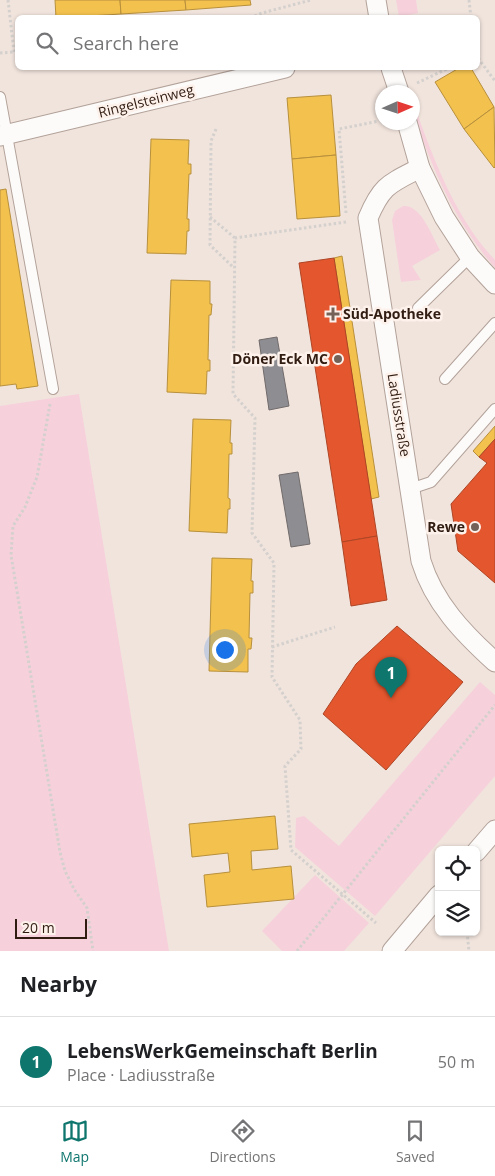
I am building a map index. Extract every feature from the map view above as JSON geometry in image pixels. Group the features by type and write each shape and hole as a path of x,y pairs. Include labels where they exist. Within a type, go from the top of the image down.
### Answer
{"street":[{"path":"376,0 378,15"},
{"name":"Ringelsteinweg","path":"4,136 277,70"},
{"path":"392,70 402,85"},
{"path":"409,130 420,168 444,217 470,256 495,284"},
{"name":"Ladiusstraße","path":"420,168 388,186 376,200 368,218 421,561 435,594 454,622 495,662"},
{"path":"480,847 495,830"},
{"path":"392,951 435,900"}],"lane":[{"path":"0,97 4,136 53,389"},
{"path":"418,308 470,256"},
{"path":"445,379 495,323"},
{"path":"410,490 431,482 495,408"}],"path":[{"path":"8,0 15,44"},
{"path":"260,15 311,0"},
{"path":"468,0 470,15"},
{"path":"0,53 15,50"},
{"path":"480,61 495,81"},
{"path":"413,85 445,70"},
{"path":"235,238 346,222 339,129 375,122"},
{"path":"216,129 211,141 210,245 235,269"},
{"path":"210,216 235,238 233,394 255,418 252,533 274,564 272,677 300,720 301,749 286,766 291,850 376,923"},
{"path":"53,389 37,476 25,507 13,526 11,555 60,852 65,871 87,908 93,951"},
{"path":"272,647 335,627"},
{"path":"297,951 495,705"},
{"path":"467,936 469,951"}],"shaded area":[{"path":"396,0 416,0 418,13 399,15"},
{"path":"420,120 436,163 456,205 480,243 495,260 495,268 463,224 445,193 420,132"},
{"path":"403,206 415,210 421,215 440,250 412,266 421,280 401,282 392,220 395,211"},
{"path":"79,394 169,951 0,951 0,406"},
{"path":"480,682 495,695 495,776 375,916 295,847 296,818 304,816 339,846"},
{"path":"315,875 369,923 344,951 282,951 262,931"}],"building: Homes":[{"path":"55,0 120,0 121,14 56,15"},
{"path":"120,0 185,0 186,10 121,14"},
{"path":"185,0 250,0 251,5 186,10"},
{"path":"456,70 472,70 494,107 464,129 435,82"},
{"path":"331,95 336,155 292,159 287,98"},
{"path":"494,107 495,167 494,168 464,129"},
{"path":"151,139 189,140 188,164 191,164 191,174 189,174 187,219 189,219 189,231 187,231 186,254 147,253"},
{"path":"336,155 340,216 297,219 292,159"},
{"path":"6,189 38,386 17,389 16,384 0,386 0,190"},
{"path":"342,256 379,497 371,499 334,258"},
{"path":"171,280 210,281 210,304 212,304 211,315 209,315 208,360 210,360 210,371 207,371 206,394 167,392"},
{"path":"193,419 231,420 230,443 232,443 232,454 229,454 228,498 230,499 230,509 228,509 227,533 189,531"},
{"path":"495,426 495,439 479,457 473,451"},
{"path":"212,558 252,559 251,581 253,581 253,593 250,593 249,638 252,638 251,649 248,649 248,672 209,671"},
{"path":"275,816 278,849 251,851 252,870 291,866 294,899 207,907 204,875 230,872 228,853 192,857 189,824"}],"building: Shops":[{"path":"334,258 377,536 342,542 299,263"},
{"name":"Rewe","path":"495,439 495,583 458,551 451,504 487,463 479,457"},
{"path":"377,536 387,600 351,606 342,542"},
{"path":"397,626 463,682 386,770 323,714 356,664"}],"building: Industry":[{"path":"277,337 289,406 269,410 259,340"},
{"path":"298,472 310,544 291,547 279,475"}],"place":[{"name":"Süd-Apotheke","path":"333,314"},
{"name":"Döner Eck MC","path":"338,359"},
{"name":"Rewe","path":"475,527"},
{"name":"LebensWerkGemeinschaft Berlin","path":"391,698"}]}
